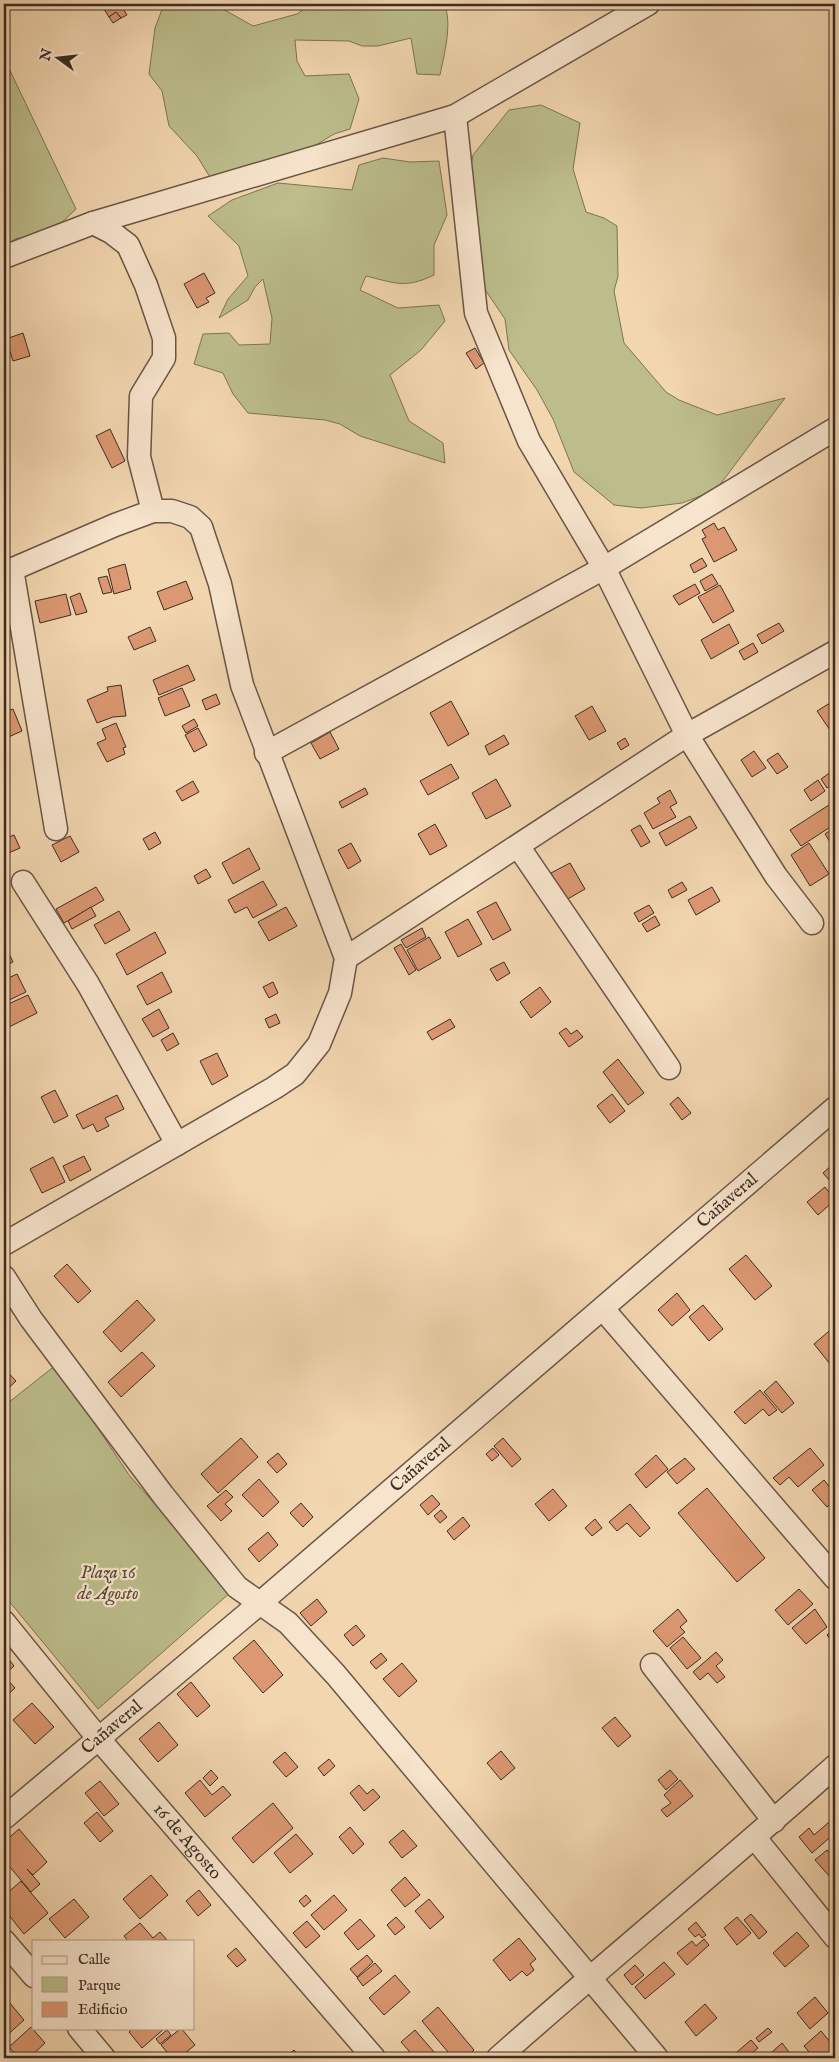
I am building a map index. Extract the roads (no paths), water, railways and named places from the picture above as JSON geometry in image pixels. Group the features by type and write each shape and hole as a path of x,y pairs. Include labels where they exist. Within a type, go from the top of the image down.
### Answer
{"street":[{"path":"4,257 93,223 455,116 648,4"},
{"path":"455,116 476,313 529,441 604,568 687,735 776,876 812,923"},
{"path":"93,223 111,232 128,245 146,285 164,338 164,358 141,396 139,457 153,511"},
{"path":"266,753 604,568 835,429"},
{"path":"4,1244 295,1074 319,1044 340,992 346,958 266,753 242,685 220,584 201,527 190,517 172,511 153,511 115,525 8,571 56,829"},
{"path":"346,958 687,735 835,652"},
{"path":"518,846 669,1068"},
{"path":"23,882 88,984 177,1144"},
{"name":"Cañaveral","path":"4,1818 259,1604 835,1108"},
{"path":"4,1277 31,1319 163,1495 237,1587 259,1604 288,1622 336,1675 658,2058"},
{"path":"603,1309 835,1578"},
{"name":"16 de Agosto","path":"4,1622 98,1738 374,2058"},
{"path":"652,1665 774,1821"},
{"path":"498,2058 589,1978 755,1838 835,1766"},
{"path":"755,1838 835,1937"},
{"path":"4,1941 32,1974"},
{"path":"81,2030 104,2058"}],"park label":[{"name":"Plaza 16 de Agosto","path":"108,1584"}]}
